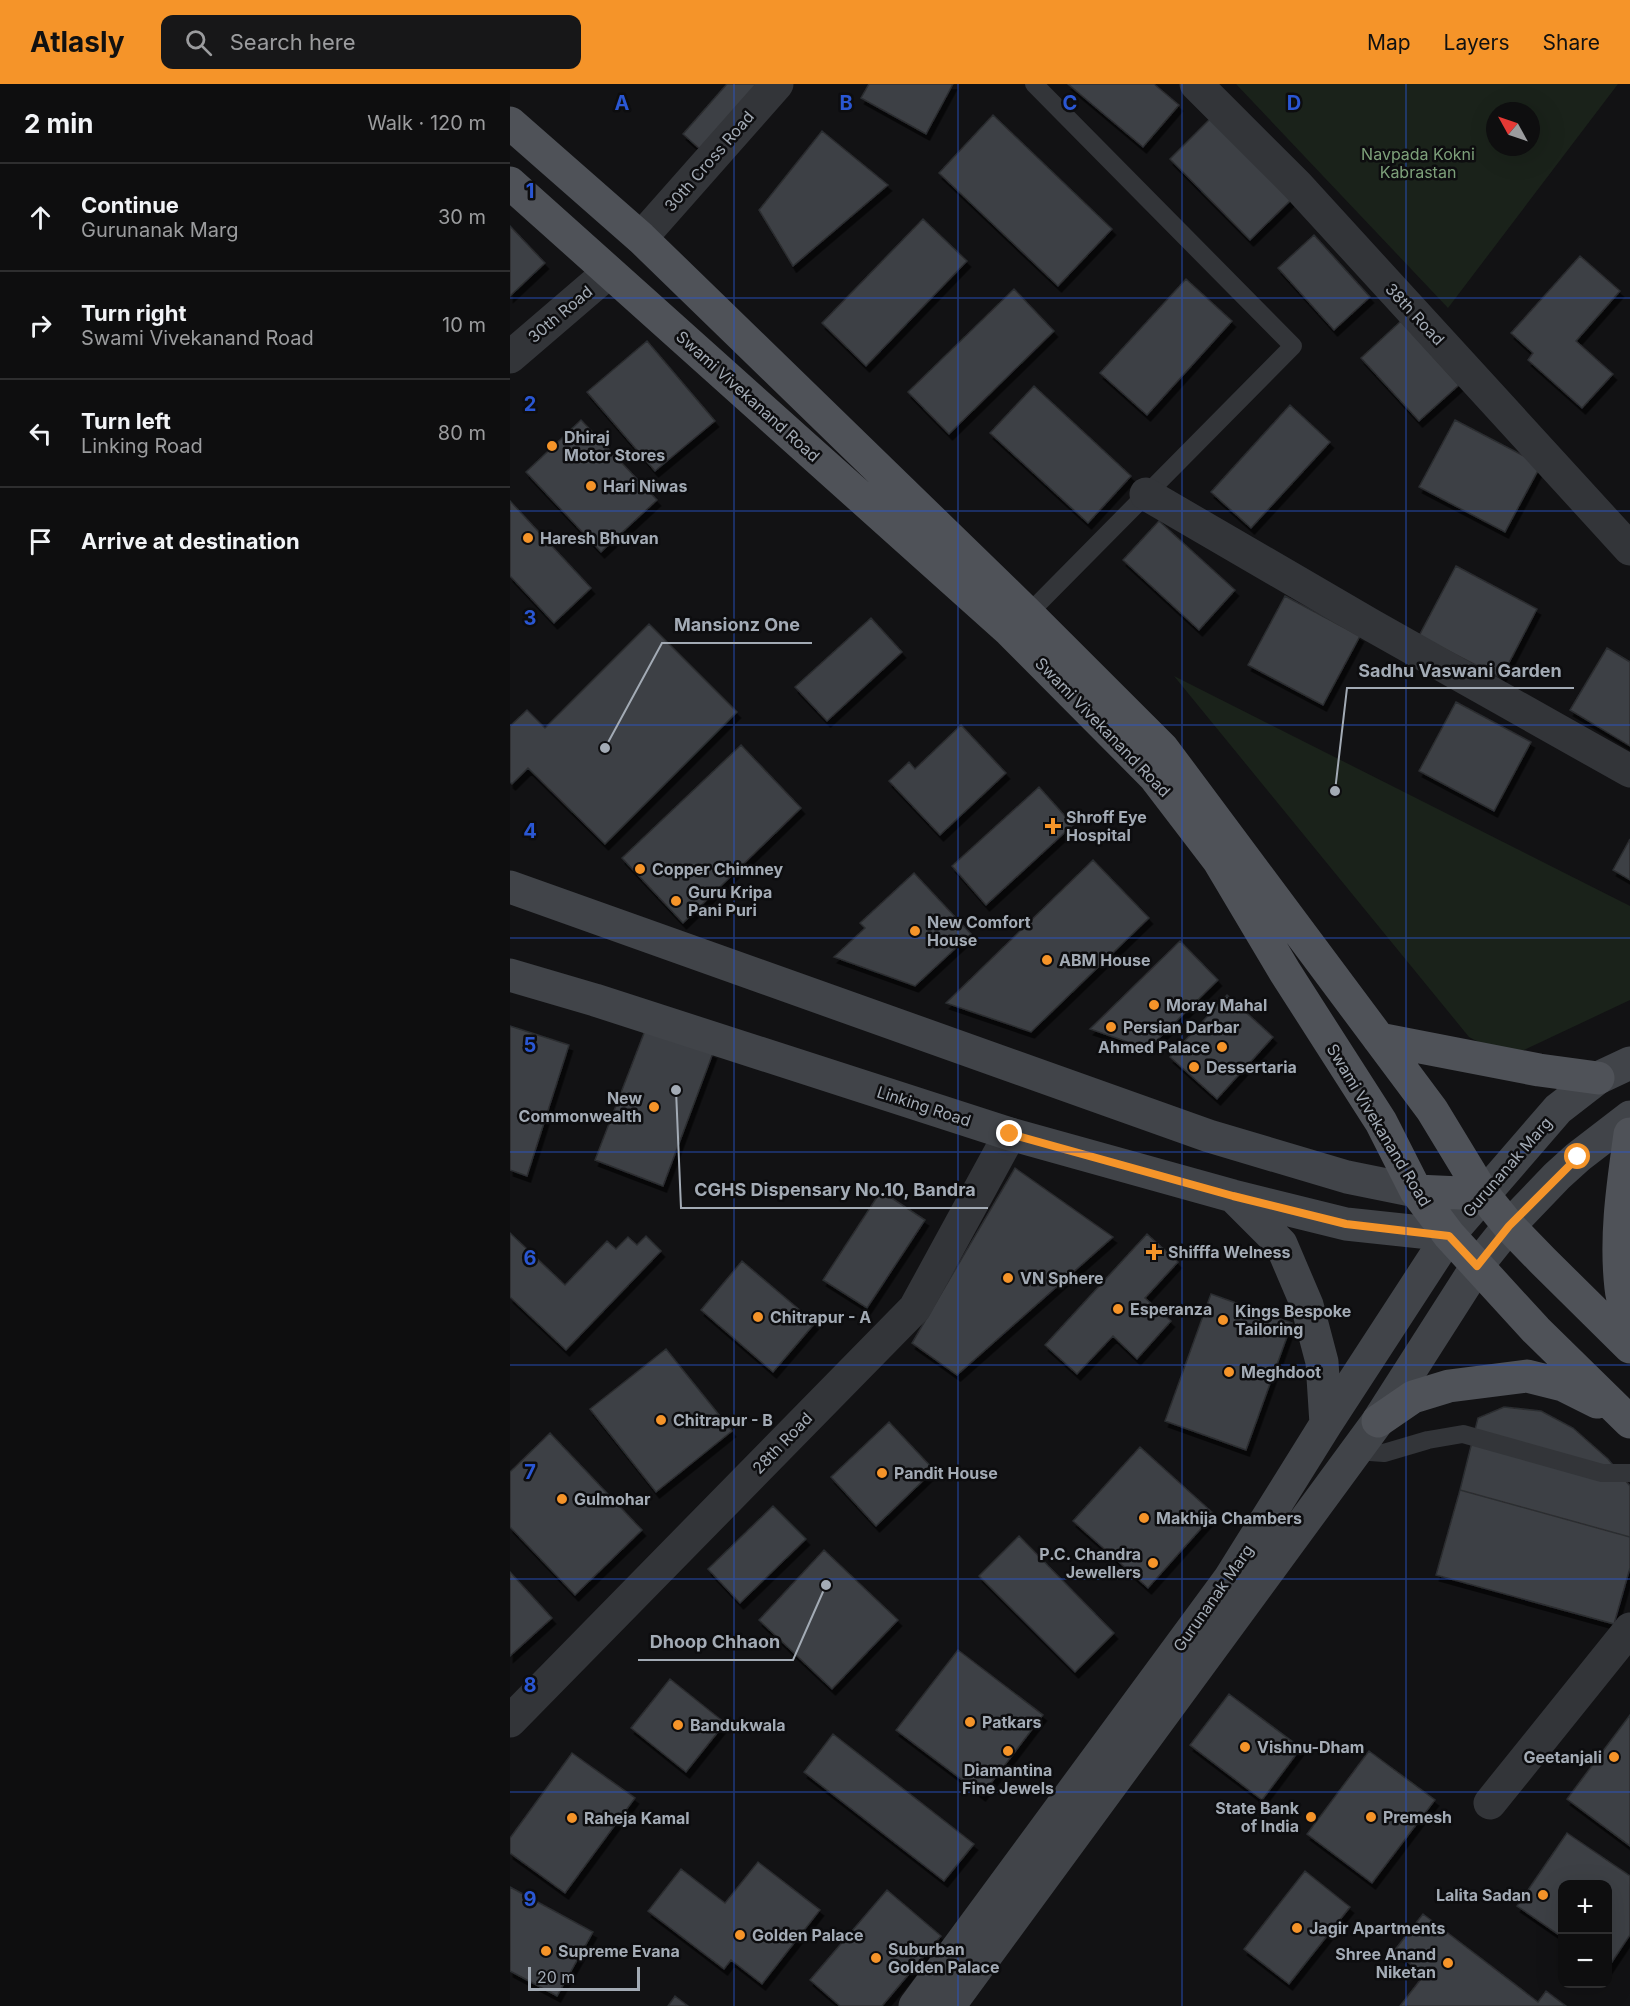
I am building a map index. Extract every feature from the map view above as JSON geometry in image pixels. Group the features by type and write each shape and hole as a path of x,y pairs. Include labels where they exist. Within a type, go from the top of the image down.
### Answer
{"main road":[{"name":"Swami Vivekanand Road","path":"510,123 641,238 1028,614 1069,673 1154,776 1219,861 1285,972 1381,1122 1416,1191 1449,1236 1536,1330 1628,1419"},
{"name":"Swami Vivekanand Road","path":"510,183 1010,631 1069,673 1163,749 1432,1110 1483,1194 1509,1226 1630,1347"},
{"path":"609,272 641,238"},
{"path":"510,887 1209,1136 1347,1177 1416,1191 1483,1194"},
{"name":"Linking Road","path":"510,975 595,1000 1010,1134 1233,1196 1346,1224 1449,1236"},
{"path":"1379,1039 1539,1070 1598,1078"},
{"name":"Gurunanak Marg","path":"915,2006 1230,1578 1326,1424 1449,1236 1558,1109 1598,1078 1630,1063"},
{"name":"Gurunanak Marg","path":"949,2006 1378,1421 1477,1266 1509,1226 1578,1157 1630,1117"},
{"path":"1630,1134 1620,1210 1618,1249 1621,1289 1630,1324"},
{"path":"1233,1196 1281,1244 1307,1305 1322,1362 1326,1424"},
{"path":"1378,1421 1413,1397 1449,1386 1527,1376 1563,1385 1628,1419"}],"street":[{"name":"30th Cross Road","path":"641,238 777,84"},
{"name":"38th Road","path":"1196,84 1297,185 1630,549"},
{"name":"30th Road","path":"510,357 609,272"},
{"path":"1146,494 1371,625 1630,771"},
{"name":"28th Road","path":"510,1721 915,1308 1010,1134"},
{"path":"1490,1803 1630,1629"}],"lane":[{"path":"1028,614 1293,346 1034,84"},
{"path":"1356,1451 1384,1453 1428,1440 1463,1434 1602,1473 1630,1473"}],"green space":[{"name":"Navpada Kokni Kabrastan","path":"1236,84 1618,84 1448,308"},
{"path":"1174,676 1630,906 1630,1000 1522,1051 1490,1048 1469,1037"}],"building":[{"path":"727,84 762,84 702,151 683,134"},
{"path":"869,84 953,84 926,134 861,98"},
{"path":"1068,84 1154,84 1179,105 1143,147"},
{"path":"993,115 1112,229 1058,286 939,173"},
{"path":"1213,116 1294,197 1250,240 1170,159"},
{"path":"822,131 888,185 793,266 759,210"},
{"path":"923,219 967,261 866,366 822,323"},
{"path":"510,226 545,263 510,296"},
{"path":"1314,235 1370,297 1334,330 1278,268"},
{"path":"1580,256 1620,291 1576,341 1613,374 1582,408 1528,360 1533,353 1511,333"},
{"path":"1186,279 1232,321 1147,415 1100,373"},
{"path":"1014,289 1054,331 949,434 908,392"},
{"path":"1401,321 1459,385 1419,421 1361,358"},
{"path":"647,341 715,421 655,471 587,392"},
{"path":"1034,386 1131,476 1088,523 990,433"},
{"path":"1290,405 1330,442 1251,528 1211,492"},
{"name":"Hari Niwas","path":"581,420 657,500 601,552 526,472"},
{"path":"1455,420 1541,465 1505,532 1419,487"},
{"name":"Haresh Bhuvan","path":"510,501 591,588 554,623 510,576"},
{"path":"1159,521 1235,590 1199,630 1123,560"},
{"path":"1456,566 1537,609 1501,678 1419,636"},
{"path":"1285,596 1360,636 1323,705 1248,665"},
{"path":"871,618 902,652 827,721 795,687"},
{"path":"649,624 737,712 605,844 528,768 512,784 510,782 510,726 527,710 545,728"},
{"path":"1607,648 1630,662 1630,746 1570,710"},
{"path":"1456,702 1531,742 1494,811 1419,771"},
{"path":"961,725 1006,773 940,835 889,781 909,762 915,769"},
{"path":"741,745 801,808 683,923 622,858"},
{"path":"1039,787 1073,825 986,905 952,866"},
{"path":"1630,839 1630,880 1613,870"},
{"name":"ABM House","path":"1093,860 1149,918 1031,1032 946,1003"},
{"name":"New Comfort House","path":"914,873 971,934 915,986 834,957 865,928 860,923"},
{"name":"Moray Mahal","path":"1180,941 1218,980 1148,1049 1090,1029"},
{"name":"Ahmed Palace","path":"1227,995 1273,1037 1217,1099 1170,1057"},
{"path":"510,1026 569,1045 527,1176 510,1170"},
{"name":"New Commonwealth","path":"646,1028 713,1053 663,1186 595,1160"},
{"name":"VN Sphere","path":"1015,1168 1113,1237 957,1375 912,1343"},
{"path":"881,1191 925,1220 867,1308 823,1280"},
{"path":"510,1233 565,1285 607,1241 616,1249 628,1237 637,1245 646,1236 661,1251 566,1350 510,1297"},
{"name":"Esperanza","path":"1147,1234 1178,1262 1145,1298 1171,1321 1137,1359 1113,1336 1077,1374 1045,1345"},
{"name":"Chitrapur - A","path":"742,1261 815,1323 773,1372 701,1310"},
{"name":"Meghdoot","path":"1211,1294 1292,1323 1246,1450 1165,1421"},
{"name":"Chitrapur - B","path":"666,1349 732,1431 656,1492 590,1409"},
{"path":"1504,1407 1541,1411 1573,1428 1608,1459 1630,1486 1630,1537 1460,1490 1478,1418"},
{"name":"Pandit House","path":"889,1422 934,1470 876,1526 831,1477"},
{"name":"Gulmohar","path":"550,1433 642,1530 575,1595 510,1527 510,1472"},
{"name":"Makhija Chambers","path":"1140,1447 1214,1514 1148,1588 1073,1521"},
{"path":"1460,1490 1630,1537 1630,1568 1614,1624 1436,1575"},
{"path":"773,1506 806,1539 740,1603 708,1569"},
{"path":"1019,1536 1114,1633 1075,1672 979,1576"},
{"path":"824,1550 898,1620 832,1689 759,1620"},
{"path":"510,1572 552,1618 510,1656"},
{"name":"Patkars","path":"958,1650 1043,1715 982,1795 896,1730"},
{"name":"Bandukwala","path":"670,1679 725,1723 686,1772 631,1728"},
{"name":"Vishnu-Dham","path":"1229,1694 1301,1748 1262,1800 1190,1745"},
{"name":"Geetanjali","path":"1630,1715 1630,1846 1567,1799"},
{"path":"833,1734 974,1844 944,1881 804,1772"},
{"name":"Premesh","path":"1369,1751 1435,1800 1372,1883 1307,1834"},
{"name":"Raheja Kamal","path":"572,1753 635,1798 565,1893 510,1853 510,1838"},
{"name":"Lalita Sadan","path":"1567,1833 1630,1876 1630,1935 1612,1962 1612,1880 1558,1880 1558,1934 1517,1906"},
{"name":"Golden Palace","path":"758,1862 820,1910 762,1984 731,1960 724,1969 648,1911 681,1869 725,1903"},
{"name":"Jagir Apartments","path":"1305,1871 1350,1907 1289,1984 1244,1949"},
{"name":"Supreme Evana","path":"510,1887 593,1932 557,1996 510,1971"},
{"name":"Suburban Golden Palace","path":"887,1890 941,1936 882,2006 840,2006 810,1980"},
{"name":"Shree Anand Niketan","path":"1423,1914 1538,2002 1546,1991 1566,2006 1400,2006 1424,1975 1394,1951"},
{"path":"675,1996 688,2006 668,2006"}],"place":[{"name":"Dhiraj Motor Stores","path":"552,446"},
{"name":"Hari Niwas","path":"591,486"},
{"name":"Haresh Bhuvan","path":"528,538"},
{"name":"Mansionz One","path":"605,748"},
{"name":"Sadhu Vaswani Garden","path":"1335,791"},
{"name":"Shroff Eye Hospital","path":"1053,826"},
{"name":"Copper Chimney","path":"640,869"},
{"name":"Guru Kripa Pani Puri","path":"676,901"},
{"name":"New Comfort House","path":"915,931"},
{"name":"ABM House","path":"1047,960"},
{"name":"Moray Mahal","path":"1154,1005"},
{"name":"Persian Darbar","path":"1111,1027"},
{"name":"Ahmed Palace","path":"1222,1047"},
{"name":"Dessertaria","path":"1194,1067"},
{"name":"CGHS Dispensary No.10, Bandra","path":"676,1090"},
{"name":"New Commonwealth","path":"654,1107"},
{"name":"Shifffa Welness","path":"1154,1252"},
{"name":"VN Sphere","path":"1008,1278"},
{"name":"Esperanza","path":"1118,1309"},
{"name":"Chitrapur - A","path":"758,1317"},
{"name":"Kings Bespoke Tailoring","path":"1223,1320"},
{"name":"Meghdoot","path":"1229,1372"},
{"name":"Chitrapur - B","path":"661,1420"},
{"name":"Pandit House","path":"882,1473"},
{"name":"Gulmohar","path":"562,1499"},
{"name":"Makhija Chambers","path":"1144,1518"},
{"name":"P.C. Chandra Jewellers","path":"1153,1563"},
{"name":"Dhoop Chhaon","path":"826,1585"},
{"name":"Patkars","path":"970,1722"},
{"name":"Bandukwala","path":"678,1725"},
{"name":"Vishnu-Dham","path":"1245,1747"},
{"name":"Diamantina Fine Jewels","path":"1008,1751"},
{"name":"Geetanjali","path":"1614,1757"},
{"name":"State Bank of India","path":"1311,1817"},
{"name":"Premesh","path":"1371,1817"},
{"name":"Raheja Kamal","path":"572,1818"},
{"name":"Lalita Sadan","path":"1543,1895"},
{"name":"Jagir Apartments","path":"1297,1928"},
{"name":"Golden Palace","path":"740,1935"},
{"name":"Supreme Evana","path":"546,1951"},
{"name":"Suburban Golden Palace","path":"876,1958"},
{"name":"Shree Anand Niketan","path":"1448,1963"}],"route":[{"path":"1010,1134 1233,1196 1346,1224 1449,1236 1477,1266 1509,1226 1578,1157"}]}
